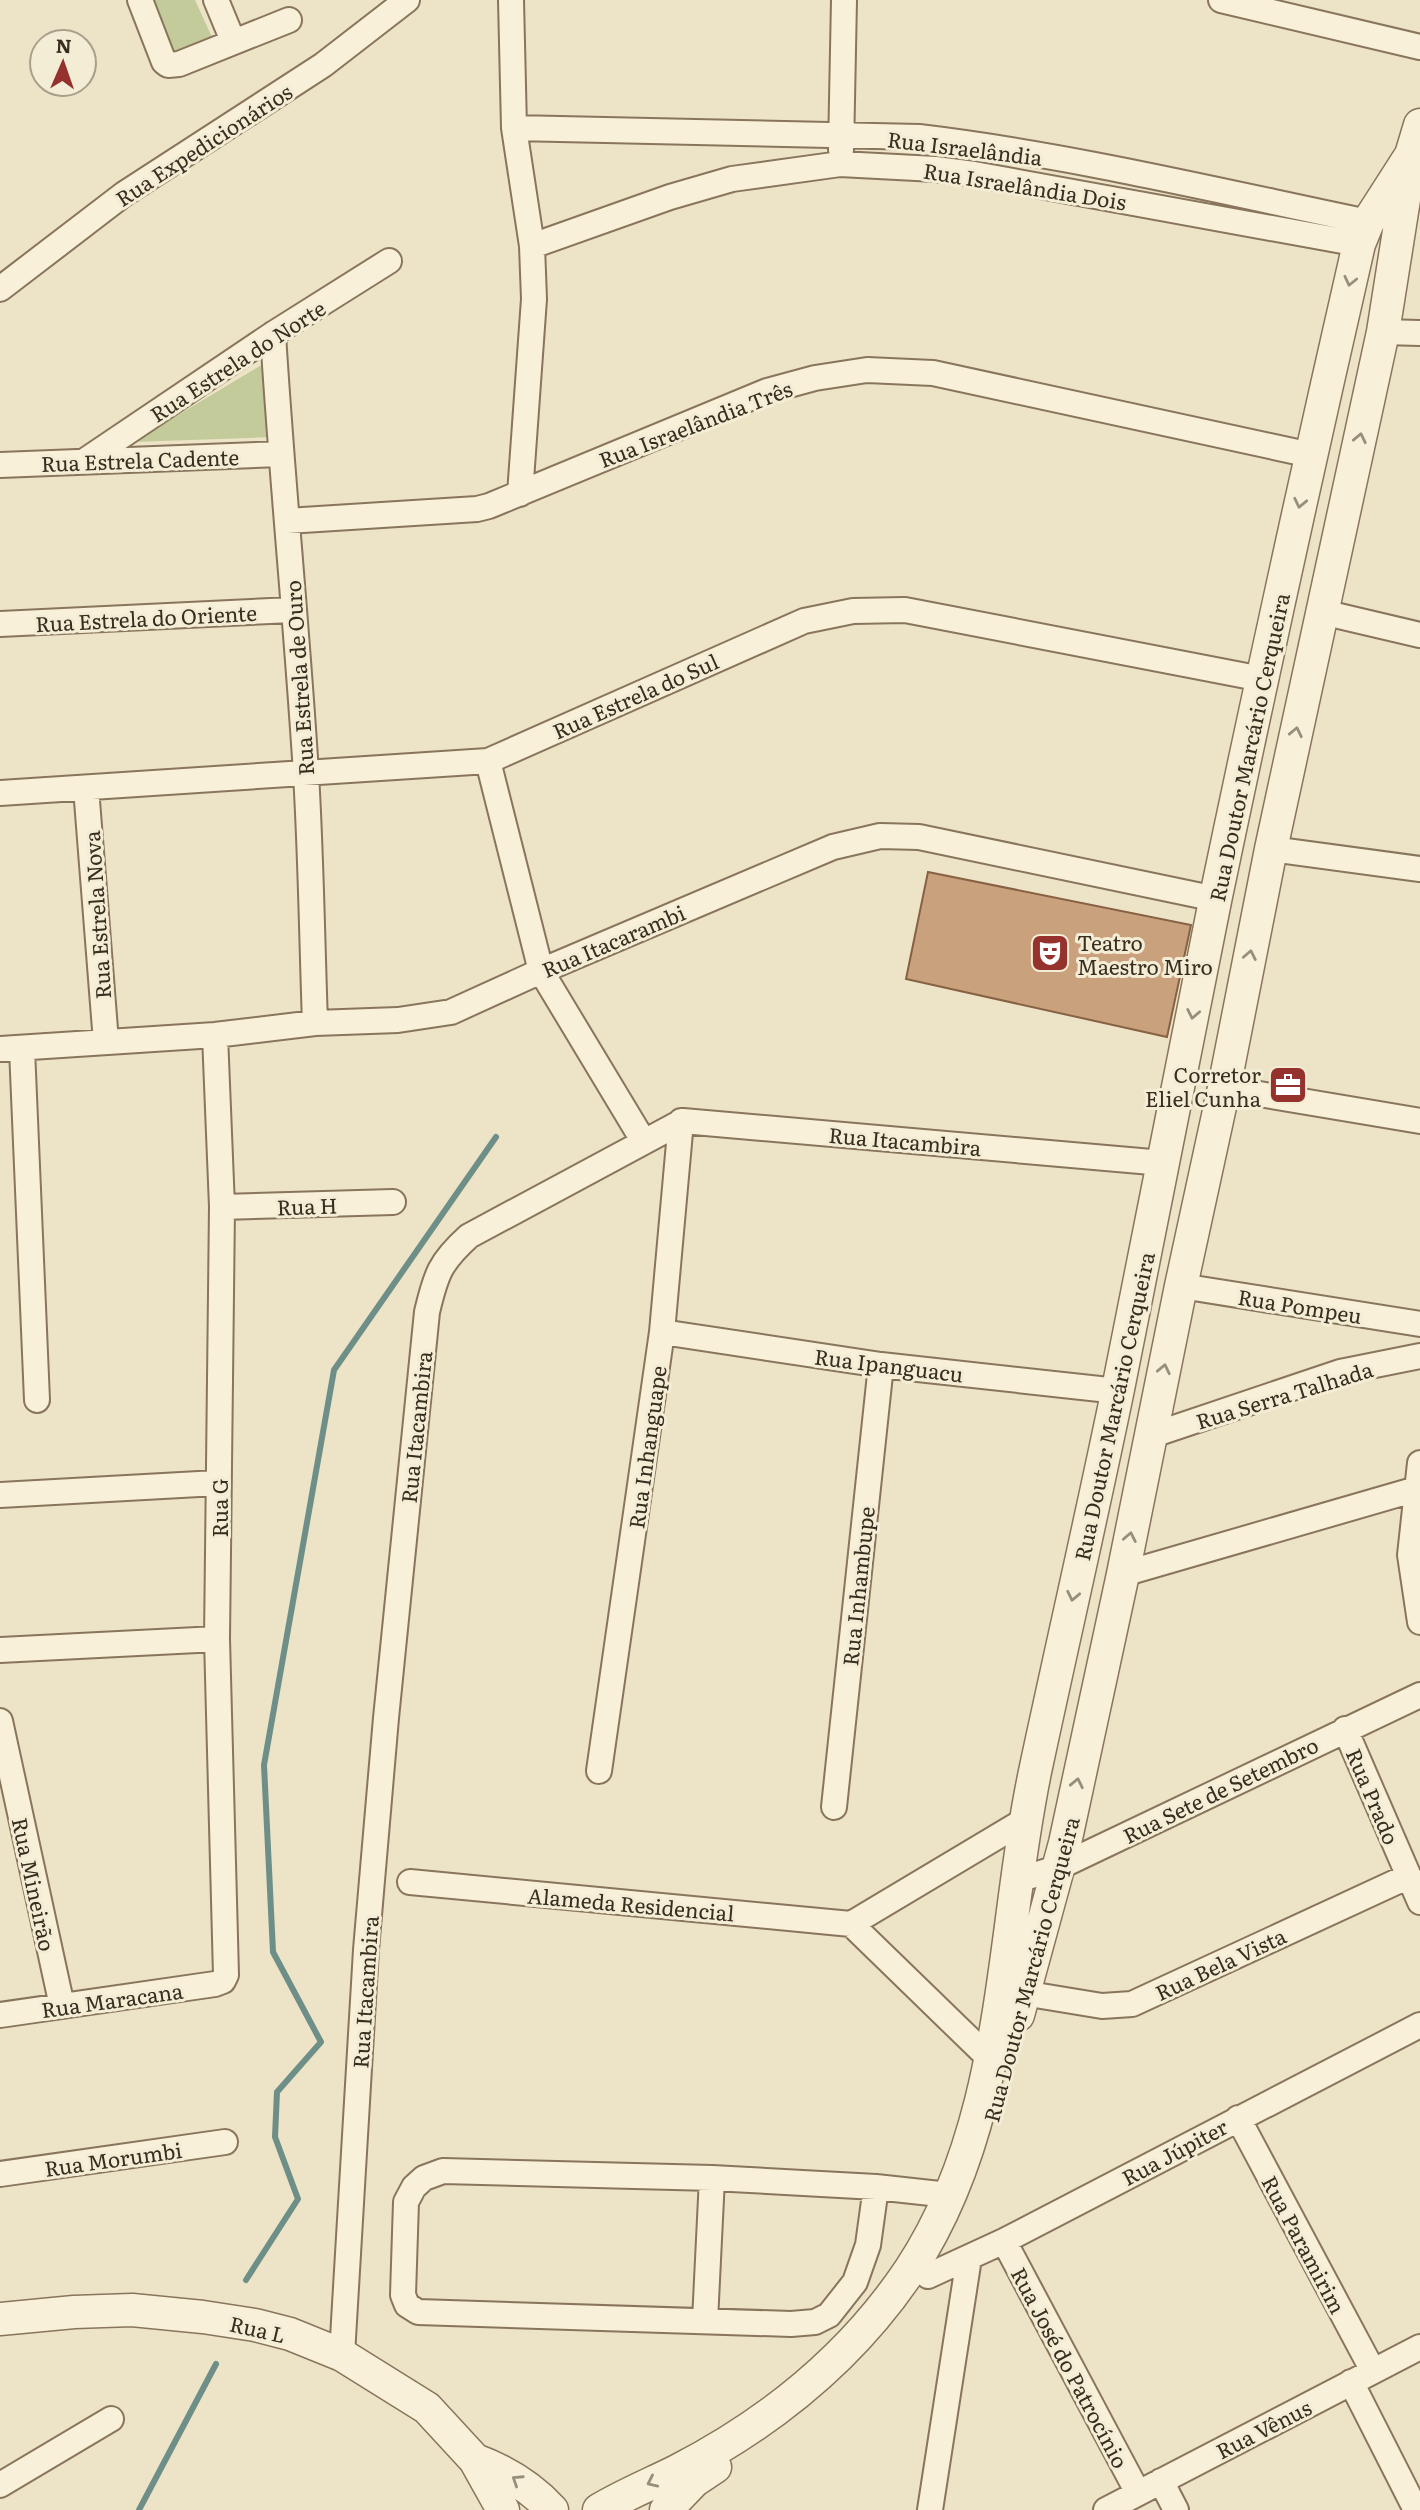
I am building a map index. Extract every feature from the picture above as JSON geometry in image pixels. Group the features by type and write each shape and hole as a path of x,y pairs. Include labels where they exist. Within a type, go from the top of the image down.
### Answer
{"street":[{"path":"140,0 164,62 168,65 179,64 289,20"},
{"path":"216,0 233,41"},
{"name":"Rua Expedicionários","path":"0,289 124,194 323,65 407,0"},
{"path":"512,0 514,128 531,246 534,299 520,494"},
{"path":"840,164 844,0"},
{"path":"1222,0 1420,47"},
{"name":"Rua Doutor Marcário Cerqueira","path":"666,2510 694,2481 797,2416 836,2383 874,2345 928,2276 971,2182 988,2134 1007,2068 1023,1993 1065,1843 1123,1574 1271,849 1382,332 1411,155 1420,125"},
{"name":"Rua Israelândia","path":"514,128 919,137 984,145 1363,233"},
{"name":"Rua Doutor Marcário Cerqueira","path":"599,2510 705,2455 789,2401 861,2335 911,2268 949,2195 974,2127 991,2060 1003,1990 1025,1820 1118,1391 1216,899 1311,455 1363,233 1411,155"},
{"name":"Rua Israelândia Dois","path":"531,246 670,197 732,179 840,164 974,174 1363,233"},
{"name":"Rua Estrela do Norte","path":"86,460 273,334 389,261"},
{"path":"1382,332 1420,333"},
{"name":"Rua Estrela de Ouro","path":"273,334 306,774 316,1023"},
{"name":"Rua Israelândia Três","path":"287,521 477,509 520,494 767,391 815,378 867,370 933,373 1311,455"},
{"name":"Rua Estrela Cadente","path":"0,465 280,454"},
{"name":"Rua Estrela do Oriente","path":"0,624 292,610"},
{"name":"Rua Estrela do Sul","path":"0,793 488,761 804,621 853,611 905,610 1262,679"},
{"path":"1322,612 1420,635"},
{"path":"488,761 541,971 643,1142"},
{"name":"Rua Estrela Nova","path":"86,788 106,1042"},
{"name":"Rua Itacarambi","path":"11,1049 215,1035 316,1023 398,1020 451,1012 833,847 880,836 919,837 1216,899"},
{"path":"1271,849 1420,870"},
{"name":"Rua G","path":"215,1035 222,1207 217,1639 226,1966 223,1981"},
{"path":"11,1049 37,1400"},
{"path":"1185,1052 1193,1065 1203,1070 1215,1069 1420,1121"},
{"path":"1173,1110 1196,1112 1215,1125"},
{"name":"Rua Itacambira","path":"342,2355 366,1950 382,1759 427,1312 436,1275 451,1252 469,1236 681,1121 1163,1163"},
{"name":"Rua Inhanguape","path":"599,1771 662,1332 681,1121"},
{"name":"Rua H","path":"222,1207 393,1202"},
{"name":"Rua Pompeu","path":"1181,1286 1420,1324"},
{"name":"Rua Ipanguacu","path":"662,1332 881,1365 1118,1391"},
{"name":"Rua Serra Talhada","path":"1150,1436 1340,1372 1420,1356"},
{"name":"Rua Inhambupe","path":"834,1807 881,1365"},
{"path":"1420,1463 1410,1555 1420,1622"},
{"path":"0,1495 218,1483"},
{"path":"1123,1574 1418,1489"},
{"path":"0,1650 217,1639"},
{"name":"Rua Sete de Setembro","path":"1018,1880 1057,1867 1420,1695"},
{"name":"Rua Mineirão","path":"0,1721 62,2006"},
{"name":"Rua Prado","path":"1345,1729 1420,1902"},
{"path":"991,2060 851,1924 1025,1820"},
{"name":"Rua Bela Vista","path":"1023,1993 1087,2005 1113,2007 1132,2004 1409,1876"},
{"name":"Alameda Residencial","path":"410,1882 851,1924"},
{"name":"Rua Maracana","path":"0,2015 223,1981"},
{"name":"Rua Júpiter","path":"928,2276 1004,2241 1420,2025"},
{"name":"Rua Paramirim","path":"1237,2118 1362,2376 1416,2510"},
{"name":"Rua Morumbi","path":"0,2174 225,2142"},
{"path":"876,2187 868,2245 862,2267 855,2282 829,2315 815,2322 792,2324 418,2312 407,2305 403,2295 406,2202 414,2187 424,2178 443,2171 712,2178 876,2187 949,2195"},
{"path":"705,2321 712,2178"},
{"name":"Rua José do Patrocínio","path":"1004,2241 1138,2493"},
{"path":"930,2510 969,2258"},
{"name":"Rua L","path":"0,2319 132,2310 203,2317 267,2328 342,2355 427,2408 475,2460 503,2510"},
{"name":"Rua Vênus","path":"1106,2510 1420,2347"},
{"path":"0,2485 111,2419"},
{"name":"Rua L","path":"475,2460 522,2483 552,2510"},
{"path":"1161,2481 1176,2510"}],"green space":[{"path":"149,0 195,0 216,46 174,62"},
{"path":"268,361 275,437 133,442"}],"building":[{"name":"Teatro Maestro Miro","path":"928,872 1191,925 1167,1037 906,979"}],"waterway":[{"path":"246,2280 298,2199 275,2137 277,2092 321,2042 273,1952 264,1765 334,1370 496,1137"},
{"path":"139,2510 216,2364"}],"place":[{"name":"Teatro Maestro Miro","path":"1050,953"},
{"name":"Corretor Eliel Cunha","path":"1288,1085"}]}
